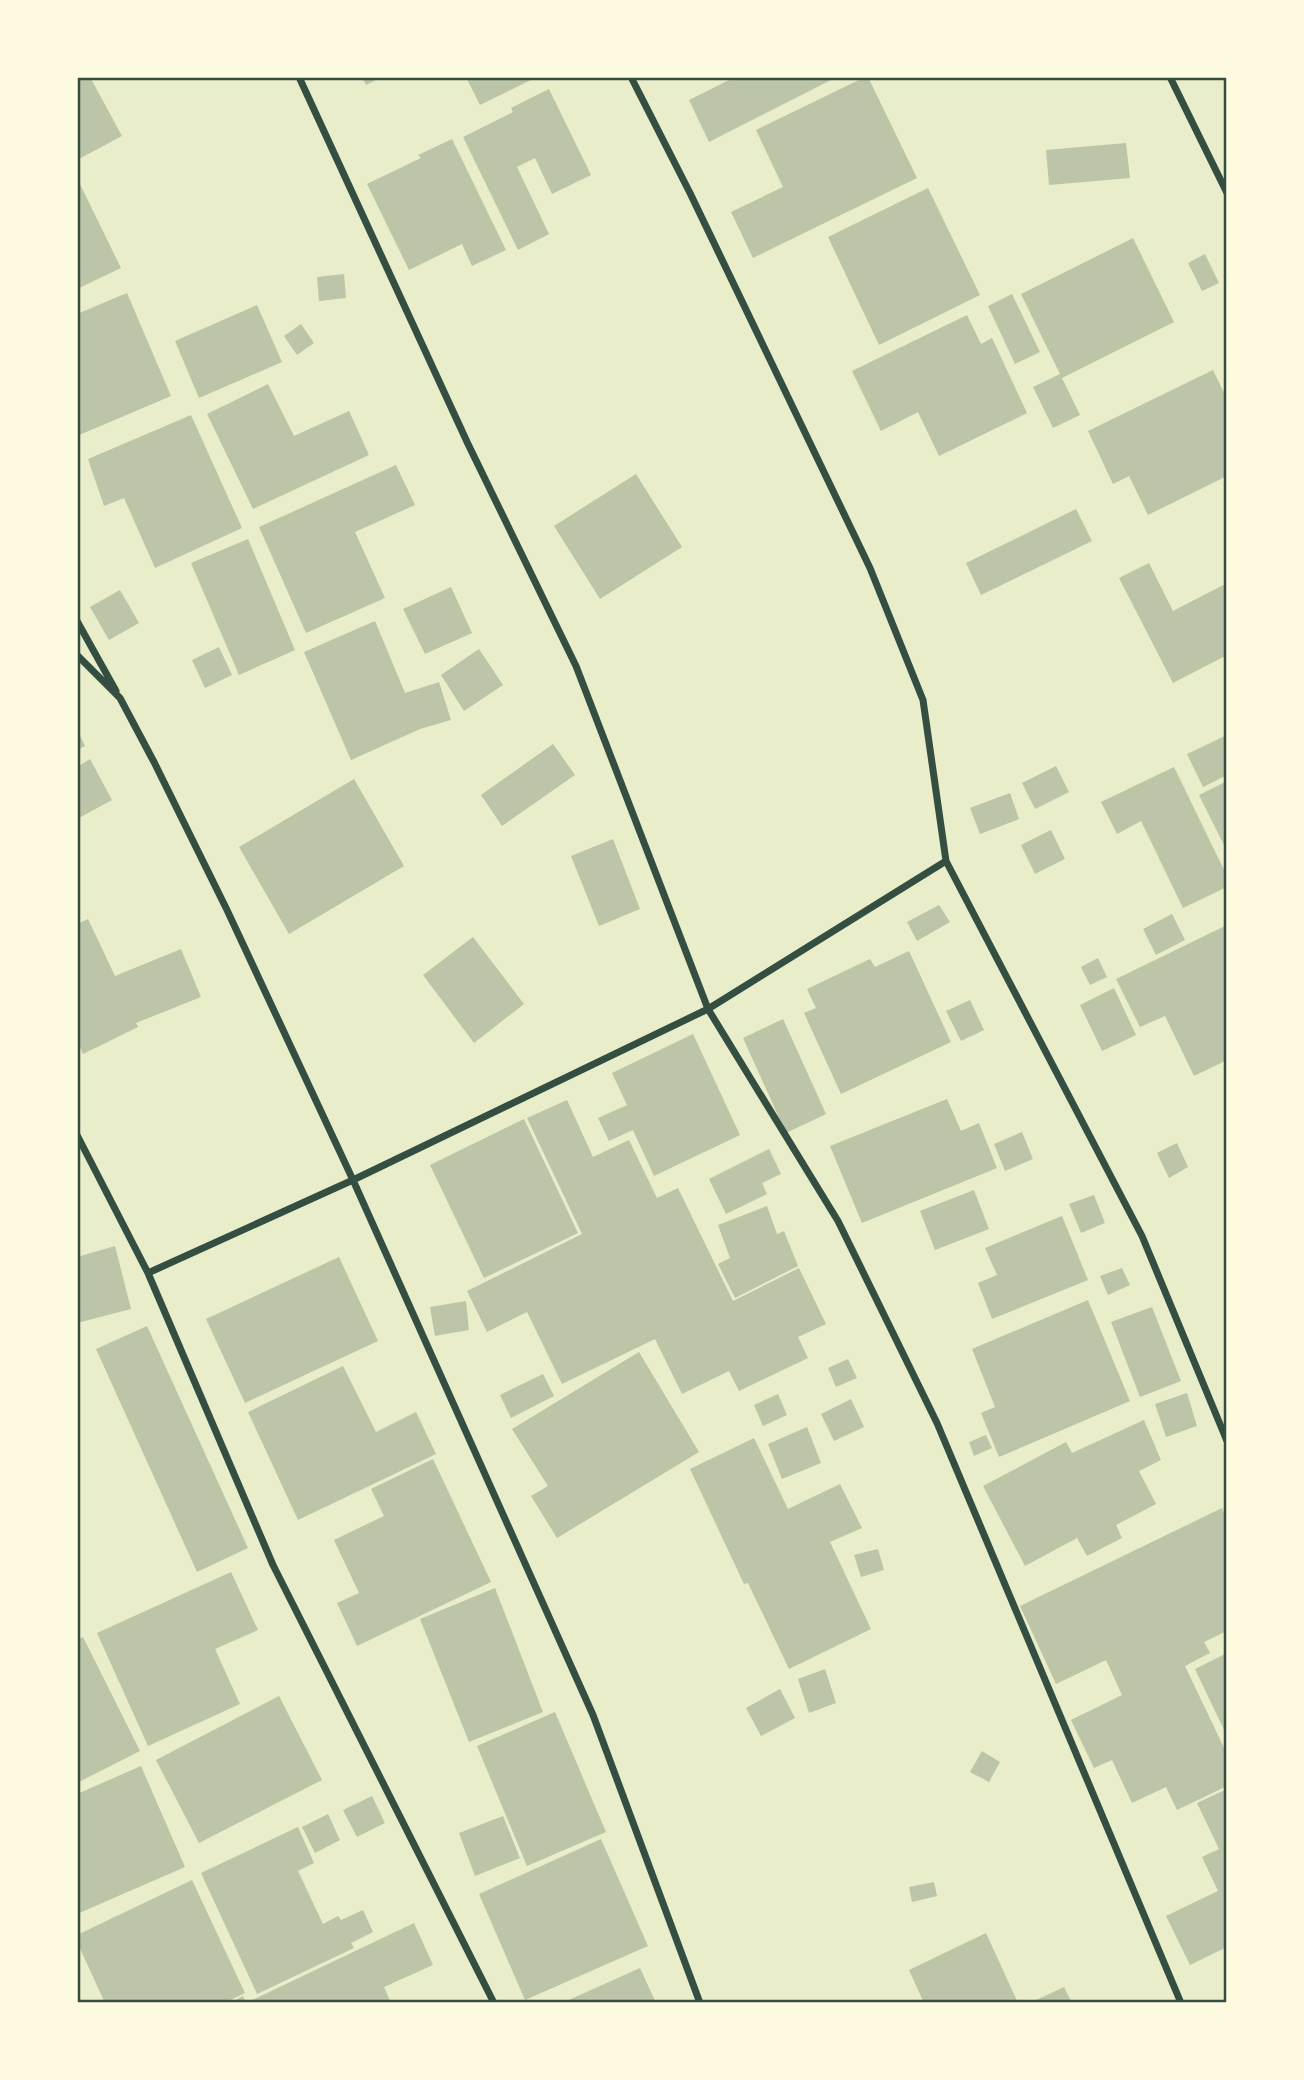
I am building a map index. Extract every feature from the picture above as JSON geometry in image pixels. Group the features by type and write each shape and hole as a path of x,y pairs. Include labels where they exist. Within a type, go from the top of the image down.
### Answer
{"street":[{"path":"299,77 468,444 576,666 708,1009 838,1221 937,1423 1181,2003"},
{"path":"631,77 870,568 923,700 946,861 1142,1237 1227,1441"},
{"path":"1170,77 1227,193"},
{"path":"77,621 120,698 227,910 354,1180 593,1715 700,2003"},
{"path":"77,655 120,698"},
{"path":"148,1273 354,1180 708,1009 946,861"},
{"path":"77,1135 148,1273 273,1565 494,2003"}],"building":[{"path":"77,77 90,77 122,136 77,160"},
{"path":"362,77 382,77 366,85"},
{"path":"466,77 537,77 480,105"},
{"path":"735,77 837,77 709,142 689,100"},
{"path":"868,77 917,178 753,258 731,212 783,187 756,130"},
{"path":"549,89 591,175 552,194 535,158 517,167 549,234 518,250 463,137 513,112 511,108"},
{"path":"452,139 506,250 472,266 462,244 409,270 367,184 421,158 418,155"},
{"path":"1126,143 1130,178 1049,185 1046,150"},
{"path":"77,178 121,268 77,289"},
{"path":"928,188 980,295 879,345 828,237"},
{"path":"1133,238 1174,322 1062,378 1080,415 1053,428 1033,387 1060,374 1021,294"},
{"path":"1205,254 1219,283 1202,291 1188,263"},
{"path":"344,274 346,298 319,301 317,277"},
{"path":"127,293 171,396 77,436 77,314"},
{"path":"1012,294 1040,352 1015,364 988,306"},
{"path":"257,305 282,362 199,398 175,341"},
{"path":"967,315 981,344 992,338 1027,413 939,456 918,412 881,431 852,371"},
{"path":"301,324 314,343 297,355 284,336"},
{"path":"1213,370 1227,399 1227,476 1148,515 1129,476 1113,484 1088,431"},
{"path":"268,384 294,436 349,411 369,455 253,509 207,414"},
{"path":"191,415 242,528 155,568 124,498 104,506 88,459"},
{"path":"396,465 415,505 355,532 385,598 306,633 259,527"},
{"path":"636,474 682,547 600,599 554,526"},
{"path":"1076,509 1092,541 981,595 966,563"},
{"path":"248,539 295,650 239,675 191,563"},
{"path":"1149,563 1173,611 1227,583 1227,655 1173,683 1119,578"},
{"path":"451,587 472,633 425,654 403,609"},
{"path":"120,590 139,623 109,640 90,607"},
{"path":"375,621 405,693 439,682 451,720 420,729 351,760 304,652"},
{"path":"219,647 232,675 205,688 192,660"},
{"path":"479,649 503,685 464,711 441,675"},
{"path":"77,729 85,746 77,750"},
{"path":"1227,735 1227,775 1203,787 1187,754"},
{"path":"553,744 575,775 502,826 481,795"},
{"path":"90,759 112,800 77,819 77,767"},
{"path":"1056,766 1069,792 1035,809 1022,783"},
{"path":"1174,767 1227,876 1227,887 1183,908 1141,821 1117,834 1101,802"},
{"path":"354,779 404,866 289,934 239,847"},
{"path":"1227,781 1227,851 1199,795"},
{"path":"1010,793 1019,819 980,834 970,808"},
{"path":"1051,830 1065,859 1035,874 1021,845"},
{"path":"613,839 640,909 599,926 571,856"},
{"path":"939,905 950,922 917,941 907,922"},
{"path":"1172,914 1185,940 1156,955 1143,929"},
{"path":"88,919 115,976 181,949 201,997 136,1023 138,1027 83,1054 77,1040 77,924"},
{"path":"1227,925 1227,1060 1194,1076 1165,1016 1140,1027 1116,979"},
{"path":"473,937 524,1004 474,1043 423,975"},
{"path":"909,951 951,1042 841,1094 804,1013 816,1008 807,989 870,959 875,967"},
{"path":"1098,958 1107,977 1090,985 1081,967"},
{"path":"1114,988 1136,1035 1102,1051 1080,1005"},
{"path":"970,1000 984,1030 961,1041 946,1011"},
{"path":"783,1019 826,1114 786,1133 743,1038"},
{"path":"693,1034 740,1135 654,1176 633,1130 609,1141 598,1118 627,1105 612,1073"},
{"path":"947,1099 961,1131 979,1123 997,1168 862,1223 830,1146"},
{"path":"567,1100 593,1157 629,1140 657,1198 678,1188 733,1301 799,1268 826,1324 798,1337 808,1358 739,1391 729,1371 682,1394 655,1339 562,1384 527,1312 487,1332 467,1291 582,1234 527,1118"},
{"path":"524,1119 578,1233 484,1278 430,1165"},
{"path":"1022,1132 1033,1159 1005,1171 994,1144"},
{"path":"1177,1143 1188,1167 1169,1178 1157,1153"},
{"path":"769,1149 781,1174 762,1183 767,1194 726,1214 709,1179"},
{"path":"974,1190 989,1229 935,1250 920,1211"},
{"path":"1094,1195 1105,1223 1081,1233 1069,1204"},
{"path":"767,1206 777,1234 784,1231 798,1266 735,1298 718,1264 730,1258 718,1225"},
{"path":"1062,1216 1088,1280 992,1319 978,1283 997,1275 985,1248"},
{"path":"115,1246 131,1309 77,1323 77,1257"},
{"path":"339,1257 378,1341 245,1403 206,1319"},
{"path":"1122,1268 1130,1285 1108,1295 1100,1276"},
{"path":"1088,1300 1130,1401 999,1457 981,1413 995,1407 972,1349"},
{"path":"466,1301 469,1330 435,1336 430,1307"},
{"path":"1152,1307 1181,1381 1140,1397 1111,1322"},
{"path":"147,1326 248,1548 197,1572 96,1349"},
{"path":"639,1352 699,1452 557,1538 531,1496 548,1486 512,1429"},
{"path":"848,1359 857,1378 836,1387 828,1368"},
{"path":"343,1366 376,1432 416,1412 436,1454 298,1520 248,1412"},
{"path":"543,1374 554,1396 511,1418 500,1395"},
{"path":"1187,1393 1197,1426 1166,1437 1155,1404"},
{"path":"778,1394 787,1415 763,1426 754,1405"},
{"path":"851,1399 864,1427 834,1441 821,1414"},
{"path":"1144,1420 1161,1460 1139,1471 1156,1504 1116,1525 1122,1538 1087,1556 1077,1538 1025,1566 983,1486 1066,1442 1072,1453"},
{"path":"807,1427 821,1463 782,1479 768,1444"},
{"path":"986,1435 992,1448 974,1456 969,1442"},
{"path":"754,1438 788,1509 840,1484 862,1528 830,1542 871,1629 789,1669 748,1583 744,1584 690,1469"},
{"path":"433,1459 491,1582 357,1646 337,1603 359,1593 334,1540 384,1516 371,1489"},
{"path":"1222,1508 1227,1519 1227,1631 1204,1642 1210,1653 1185,1666 1227,1754 1227,1786 1177,1810 1166,1787 1132,1803 1112,1760 1094,1768 1071,1720 1122,1695 1106,1660 1056,1684 1020,1606"},
{"path":"878,1549 884,1570 861,1577 854,1555"},
{"path":"231,1572 258,1630 215,1649 240,1704 148,1746 97,1633"},
{"path":"495,1588 543,1712 469,1742 420,1619"},
{"path":"83,1637 140,1751 77,1783 77,1640"},
{"path":"1227,1653 1227,1736 1195,1669"},
{"path":"825,1669 836,1703 809,1713 798,1679"},
{"path":"780,1689 795,1718 761,1736 746,1708"},
{"path":"279,1696 322,1780 199,1843 156,1760"},
{"path":"555,1712 606,1832 527,1866 477,1746"},
{"path":"982,1751 1000,1762 989,1782 970,1772"},
{"path":"141,1766 185,1867 77,1914 77,1794"},
{"path":"1227,1789 1227,1947 1190,1965 1166,1916 1218,1891 1202,1857 1219,1849 1197,1803"},
{"path":"372,1796 385,1823 357,1837 343,1810"},
{"path":"328,1814 340,1840 315,1853 302,1827"},
{"path":"503,1816 520,1858 475,1876 459,1833"},
{"path":"298,1827 314,1863 298,1871 323,1924 338,1916 341,1920 363,1910 373,1932 351,1943 354,1948 257,1994 201,1873"},
{"path":"601,1839 648,1946 525,2000 479,1894"},
{"path":"192,1880 245,1993 224,2003 105,2003 77,1942 77,1935"},
{"path":"934,1882 937,1896 912,1902 909,1887"},
{"path":"414,1923 433,1965 384,1987 391,2003 246,2003"},
{"path":"986,1933 1018,2003 924,2003 909,1970"},
{"path":"640,1968 656,2003 562,2003"},
{"path":"1064,1987 1072,2003 1030,2003"},
{"path":"243,1996 246,2003 230,2003"}]}
